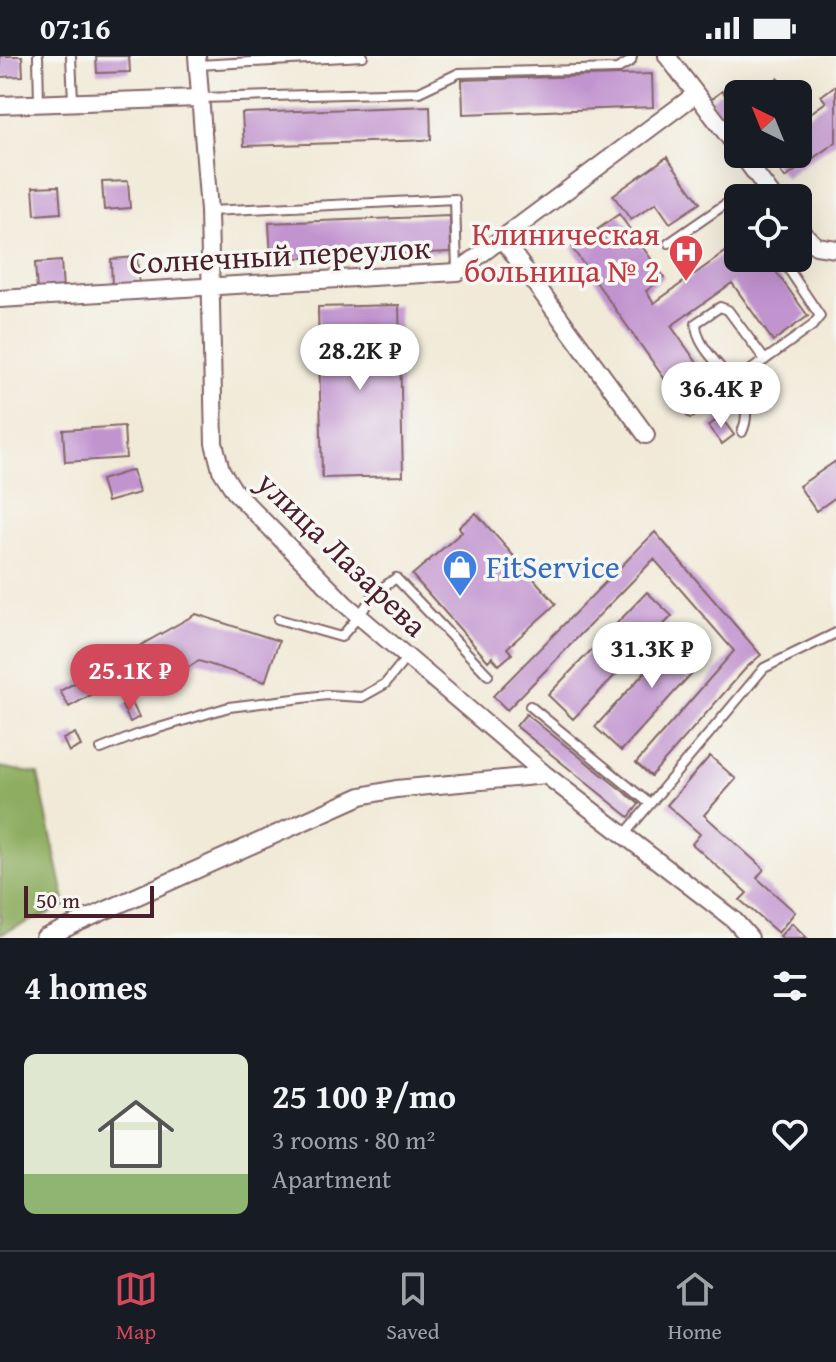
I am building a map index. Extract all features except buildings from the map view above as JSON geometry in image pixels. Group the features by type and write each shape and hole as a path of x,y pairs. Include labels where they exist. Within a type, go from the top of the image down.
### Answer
{"street":[{"path":"667,56 724,131"},
{"name":"улица Лазарева","path":"197,60 209,211 214,443 221,470 235,492 359,616 546,775 734,920 750,938"},
{"name":"Солнечный переулок","path":"0,299 457,272 696,94"},
{"path":"0,105 198,98"},
{"path":"503,240 646,435"},
{"path":"812,242 816,246 836,249"},
{"path":"44,938 361,796 396,789 546,775"}],"lane":[{"path":"38,56 39,103"},
{"path":"71,56 73,101"},
{"path":"197,60 363,56"},
{"path":"198,98 419,92 459,73 617,69 631,61 632,56"},
{"path":"209,211 455,199 457,272"},
{"path":"669,243 724,205"},
{"path":"691,413 812,326 820,316 790,272"},
{"path":"742,432 748,419 746,406 698,336 696,323 720,307 728,310 765,360"},
{"path":"278,619 341,637 375,593 396,578 488,675"},
{"path":"624,835 764,668 836,633"},
{"path":"101,749 139,734 229,707 314,696 362,697 385,684 407,657"},
{"path":"530,706 650,804"}],"green space":[{"path":"0,767 38,774 66,906 0,934"}],"place":[{"name":"Клиническая больница № 2","path":"686,283"},
{"name":"FitService","path":"460,598"}]}
